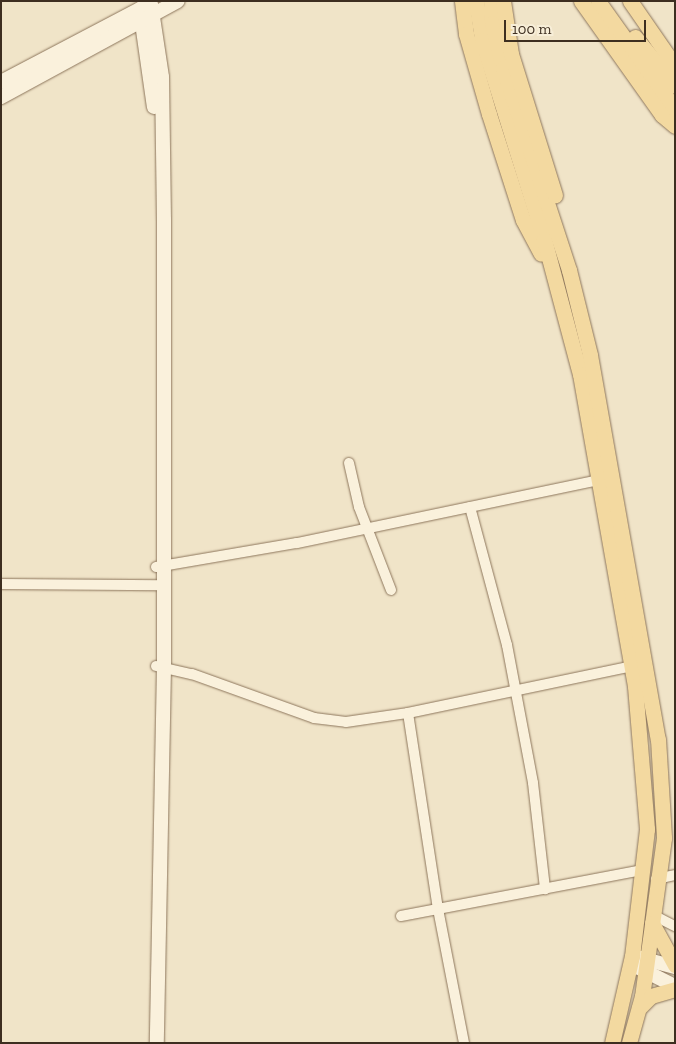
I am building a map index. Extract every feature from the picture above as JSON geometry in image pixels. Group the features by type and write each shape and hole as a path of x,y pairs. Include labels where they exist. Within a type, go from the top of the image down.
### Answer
{"main road":[{"path":"462,1 466,34 523,220 555,279"},
{"path":"476,1 482,40 550,238 569,270"},
{"path":"491,1 492,23 550,238 555,279 580,374 632,666 646,790 647,829 631,960 612,1043"},
{"path":"503,1 511,54 559,208 569,270 590,355 656,730 664,838 656,879 639,1008 629,1043"},
{"path":"506,22 515,1"},
{"path":"580,1 662,115 675,126"},
{"path":"598,1 675,109"},
{"path":"610,1 675,86"},
{"path":"630,1 675,66"},
{"path":"652,919 675,966"},
{"path":"639,1008 651,996 675,987"}],"street":[{"path":"1,82 148,10 178,1"},
{"path":"1,97 148,10"},
{"path":"148,10 163,113 157,1043"},
{"path":"349,463 359,507 390,590"},
{"path":"160,566 368,528 599,480"},
{"path":"470,507 516,690 533,783 545,889"},
{"path":"1,584 159,585"},
{"path":"160,666 332,722 408,713 632,666"},
{"path":"148,1043 160,666"},
{"path":"408,713 438,909 464,1043"},
{"path":"401,916 642,870"},
{"path":"656,879 675,875"},
{"path":"652,919 675,926"},
{"path":"631,960 646,965 675,966"},
{"path":"646,965 675,987"}]}
